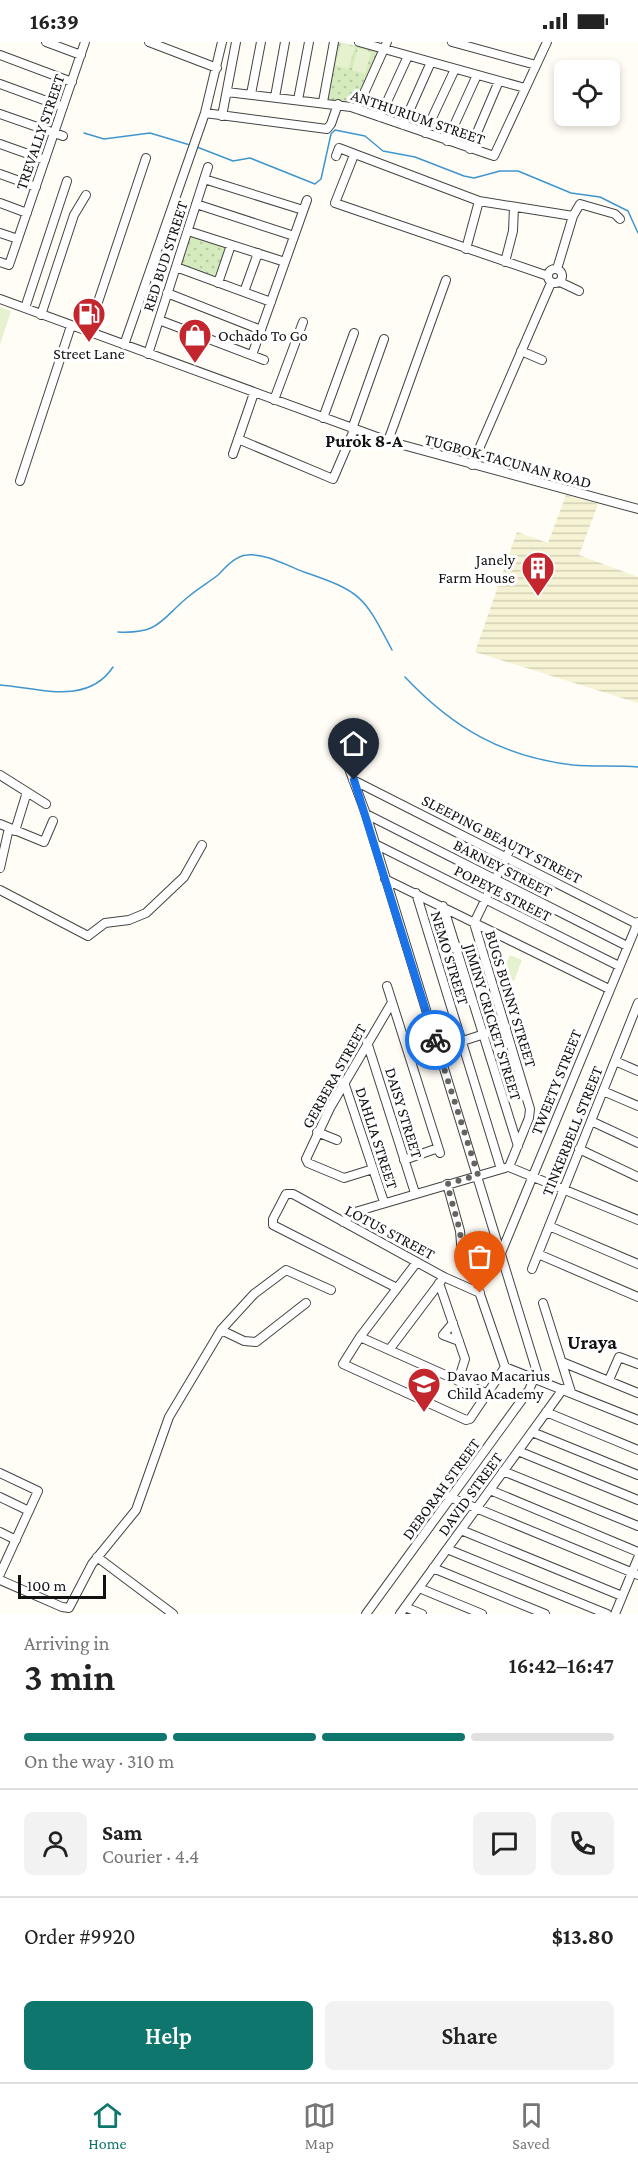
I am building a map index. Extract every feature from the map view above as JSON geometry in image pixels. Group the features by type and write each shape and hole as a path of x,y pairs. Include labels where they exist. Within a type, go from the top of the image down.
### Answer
{"street":[{"path":"46,42 81,55"},
{"name":"TREVALLY STREET","path":"0,262 9,265 85,42"},
{"path":"148,42 217,68"},
{"path":"124,345 205,113 222,42"},
{"path":"222,116 236,42"},
{"path":"251,94 261,42"},
{"path":"275,97 285,42"},
{"path":"298,100 309,42"},
{"path":"323,102 334,42"},
{"path":"359,42 386,45 408,56 525,88 547,42"},
{"path":"452,42 536,65"},
{"path":"357,109 386,45"},
{"path":"0,55 72,82"},
{"path":"380,117 408,56"},
{"path":"403,125 431,62"},
{"path":"425,133 455,69"},
{"path":"447,141 477,75"},
{"path":"470,149 500,81"},
{"path":"0,84 63,107"},
{"name":"ANTHURIUM STREET","path":"227,92 338,104 494,156 525,88"},
{"path":"205,113 327,129 338,104"},
{"path":"0,114 63,136"},
{"path":"0,144 45,160"},
{"path":"336,156 339,148 479,201 573,216"},
{"path":"354,155 335,203 505,262 579,291"},
{"path":"88,332 146,158"},
{"name":"RED BUD STREET","path":"148,354 208,167"},
{"path":"0,174 36,187"},
{"path":"204,179 303,210"},
{"path":"25,308 67,181"},
{"path":"41,315 74,215 86,195"},
{"path":"252,355 307,200"},
{"path":"466,249 470,224 479,201"},
{"path":"0,203 27,213"},
{"path":"196,204 294,236"},
{"path":"557,269 578,206 583,204 615,214 620,219"},
{"path":"505,262 513,231 514,207"},
{"path":"188,231 285,262"},
{"path":"0,233 18,239"},
{"path":"218,283 231,245"},
{"path":"244,292 258,253"},
{"path":"176,267 271,302"},
{"path":"470,465 553,280 552,270 557,269"},
{"path":"553,280 562,276 557,269"},
{"path":"388,441 446,280"},
{"path":"167,293 261,330"},
{"name":"TUGBOK-TACUNAN ROAD","path":"0,299 388,441 638,509"},
{"path":"159,320 264,360"},
{"path":"274,400 303,322"},
{"path":"20,481 71,326"},
{"path":"323,418 354,333"},
{"path":"238,439 333,478 353,429 384,339"},
{"path":"520,351 542,360"},
{"path":"233,454 254,393"},
{"path":"348,766 366,814 478,1175 537,1369 536,1378"},
{"path":"0,775 46,804"},
{"name":"SLEEPING BEAUTY STREET","path":"354,780 638,923"},
{"path":"0,868 1,857 27,792"},
{"name":"BARNEY STREET","path":"366,814 627,946"},
{"path":"0,824 44,842 53,821"},
{"name":"BUGS BUNNY STREET","path":"505,1168 518,1146 531,1111 474,921 513,843"},
{"name":"POPEYE STREET","path":"375,844 619,966"},
{"path":"0,890 63,921 85,937 110,921 129,920 146,913 184,877 202,845"},
{"path":"385,879 609,988"},
{"name":"NEMO STREET","path":"416,893 462,1042 505,1168"},
{"name":"JIMINY CRICKET STREET","path":"443,906 518,1146"},
{"name":"TWEETY STREET","path":"501,1253 609,988 638,923"},
{"path":"387,987 439,1150 404,1160"},
{"name":"TINKERBELL STREET","path":"531,1269 638,1003"},
{"name":"GERBERA STREET","path":"373,1169 344,1179 307,1162 306,1157 344,1082 391,1004"},
{"path":"438,1049 506,1027"},
{"name":"DAISY STREET","path":"367,1042 415,1192"},
{"path":"615,1061 638,1071"},
{"name":"DAHLIA STREET","path":"344,1082 384,1203"},
{"path":"603,1091 638,1106"},
{"path":"591,1121 638,1143"},
{"path":"317,1132 337,1140"},
{"path":"579,1149 638,1177"},
{"path":"343,1222 351,1214 415,1192 505,1168 564,1188 638,1220"},
{"path":"447,1184 460,1231 462,1254 480,1293 505,1367"},
{"name":"LOTUS STREET","path":"397,1288 272,1223 288,1193 417,1263 441,1280 480,1293"},
{"path":"549,1226 638,1264"},
{"path":"538,1254 638,1297"},
{"path":"417,1263 360,1337 344,1364 468,1420 505,1367"},
{"path":"0,1580 66,1608 74,1602 97,1557 136,1510 169,1417 221,1330 254,1293 286,1270 331,1290"},
{"path":"441,1280 465,1363 458,1381"},
{"path":"389,1350 441,1280"},
{"path":"221,1330 244,1341 256,1342 306,1303"},
{"path":"543,1303 562,1362 567,1391"},
{"path":"453,1323 439,1336 459,1341"},
{"path":"360,1337 488,1394"},
{"path":"609,1380 619,1357 638,1364"},
{"path":"562,1362 638,1393"},
{"path":"505,1367 638,1420"},
{"name":"DEBORAH STREET","path":"366,1614 446,1496 536,1378"},
{"name":"DAVID STREET","path":"402,1610 546,1412 567,1391"},
{"path":"546,1412 638,1450"},
{"path":"532,1432 638,1475"},
{"path":"518,1451 638,1500"},
{"path":"503,1471 638,1526"},
{"path":"0,1473 38,1491 0,1574"},
{"path":"490,1490 638,1552"},
{"path":"446,1496 635,1574"},
{"path":"0,1497 29,1512"},
{"path":"461,1530 622,1596"},
{"path":"0,1532 16,1540"},
{"path":"447,1549 607,1614"},
{"path":"97,1557 173,1614"},
{"path":"615,1614 635,1574 638,1558"},
{"path":"433,1568 544,1614"},
{"path":"419,1588 483,1614"},
{"path":"402,1610 422,1614"}],"shaded area":[{"path":"566,495 598,504 579,555 638,577 638,703 475,652 517,532 548,543"}],"green space":[{"path":"338,42 379,51 356,105 328,99"},
{"path":"342,43 355,47 348,69 335,65"},
{"path":"358,48 371,52 365,74 352,70"},
{"path":"191,235 227,247 216,278 181,265"},
{"path":"0,307 11,311 0,345"},
{"path":"510,955 522,960 514,981 501,976"}],"waterway":[{"path":"197,147 233,161 250,158 315,184 321,179 331,134 335,130 365,136 383,151 415,157 464,176 474,178 500,171 518,171 571,193 600,197 628,211 638,233"},
{"path":"84,133 104,139 150,133 190,145"},
{"path":"118,632 143,631 151,628 165,619 188,597 235,560 243,556 254,555 276,560 350,591 360,599 375,618 392,650"},
{"path":"0,685 46,691 76,691 90,687 102,679 113,667"},
{"path":"405,677 423,695 461,725 502,747 524,755 573,765 638,767"}],"way so far":[{"path":"435,1040 478,1175 447,1184 460,1231 460,1249 480,1293"}],"place":[{"name":"Street Lane","path":"89,343"},
{"name":"Ochado To Go","path":"195,364"},
{"name":"Janely Farm House","path":"538,597"},
{"name":"Davao Macarius Child Academy","path":"424,1413"}],"district":[{"name":"Purok 8-A","path":"364,441"},
{"name":"Uraya","path":"592,1342"}],"route":[{"path":"354,780 435,1040"}]}
